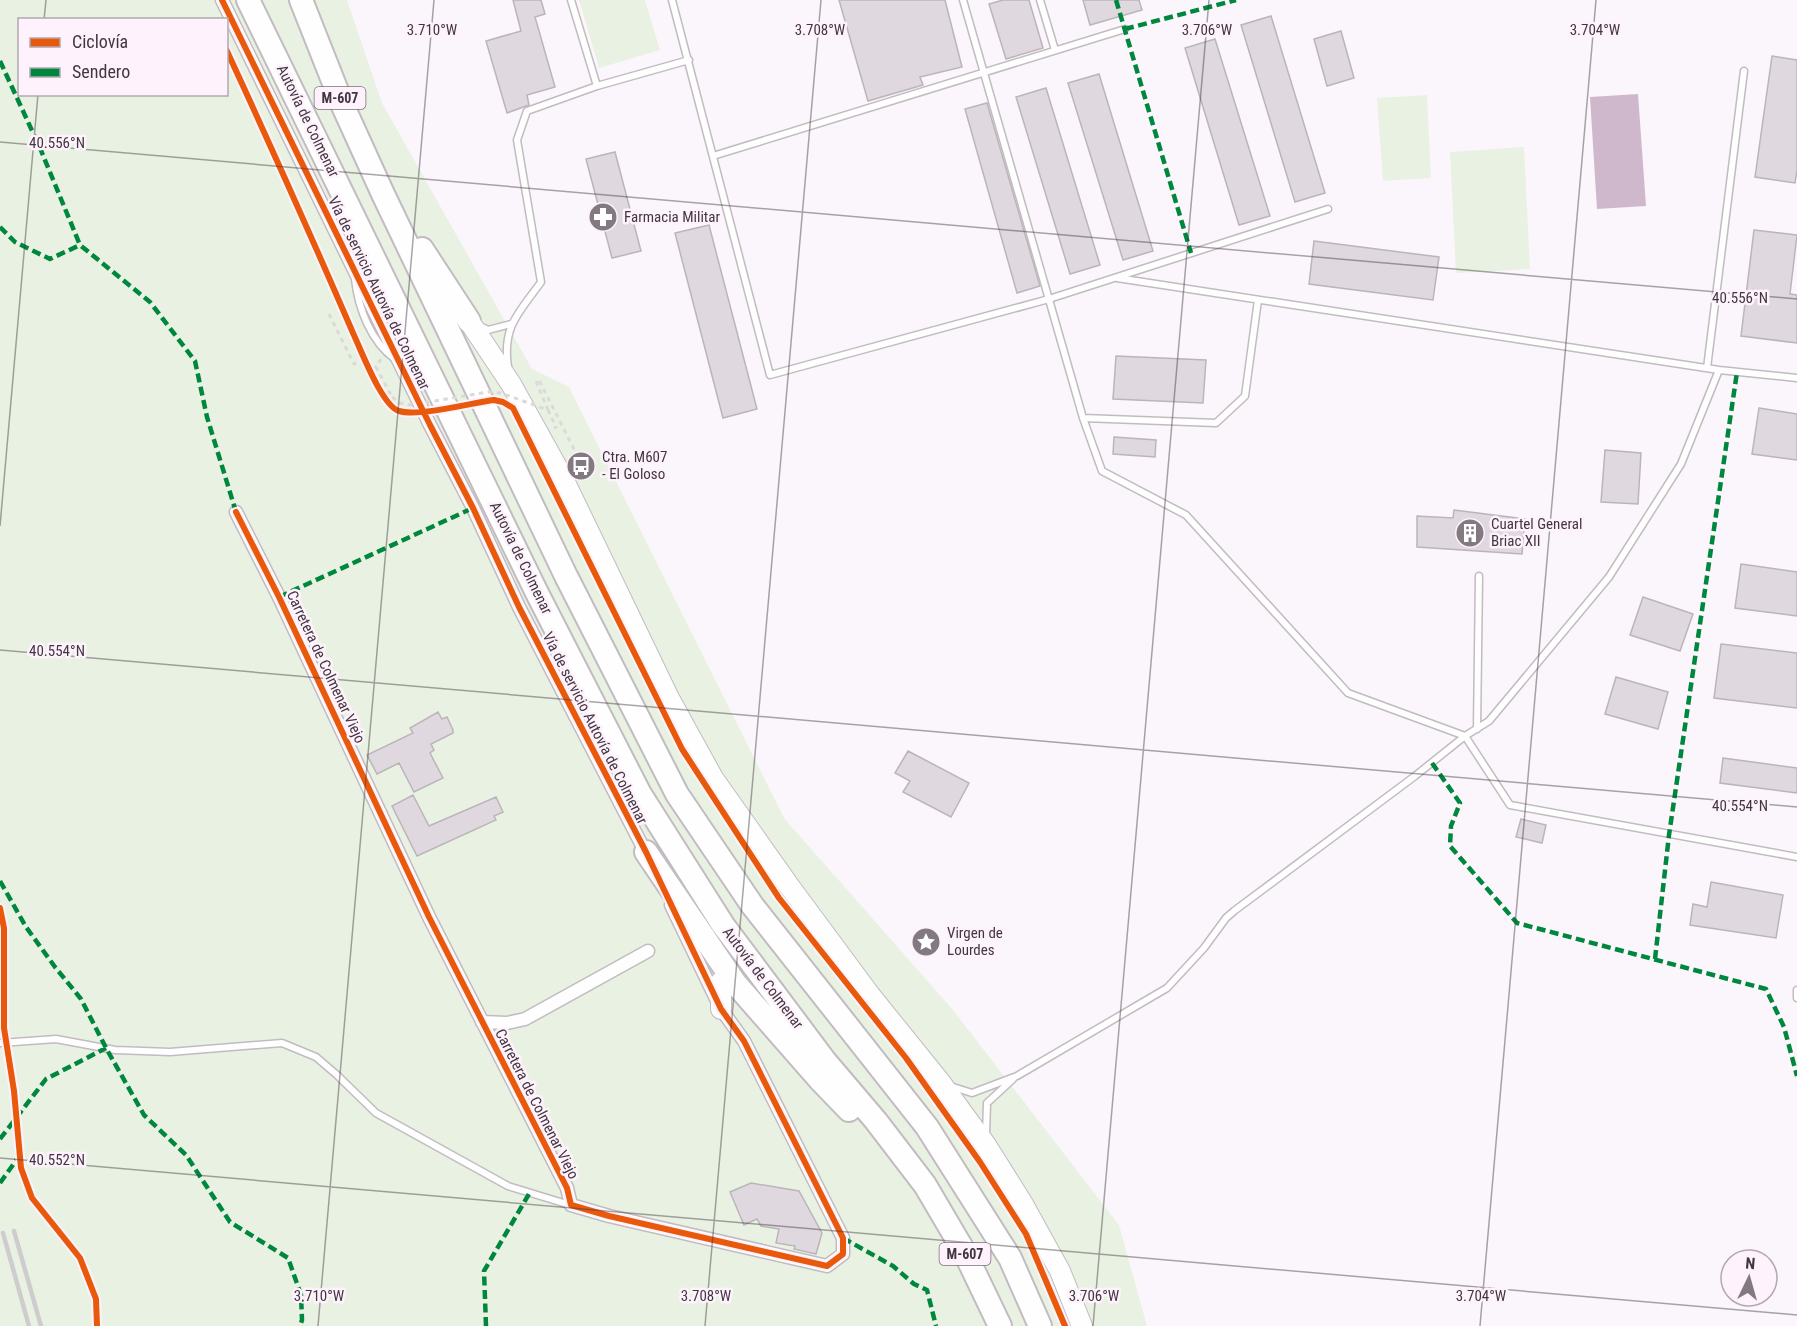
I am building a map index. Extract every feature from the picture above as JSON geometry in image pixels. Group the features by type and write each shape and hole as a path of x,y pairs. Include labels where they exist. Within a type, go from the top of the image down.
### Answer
{"highway":[{"name":"Autovía de Colmenar","path":"248,0 537,593 640,794 723,925 825,1061 876,1121 925,1185 965,1253 1000,1326"},
{"name":"M-607","path":"301,0 343,106 383,194 566,576 677,794 752,905 927,1127 1010,1258 1040,1326"},
{"path":"383,194 434,266 511,384 562,476 669,698 713,778 870,995 941,1083 986,1145 1023,1204 1060,1271 1083,1326"},
{"path":"646,852 735,982 820,1080 925,1185"},
{"path":"721,1010 721,982 725,980 735,982"}],"street":[{"name":"Vía de servicio Autovía de Colmenar","path":"222,0 473,508 519,607 646,852 721,1010"},
{"name":"Carretera de Colmenar Viejo","path":"236,512 279,597 429,917 567,1188 570,1205"},
{"path":"482,1022 507,1023 525,1019 648,951"},
{"path":"570,1205 826,1266 843,1254 843,1238 744,1041 721,1010"}],"lane":[{"path":"571,0 597,86"},
{"path":"672,0 770,375 1049,299 1328,208"},
{"path":"963,0 1083,418 1102,471 1186,515 1348,693 1465,736 1510,805 1797,857"},
{"path":"1040,0 1055,50"},
{"path":"713,156 1125,29"},
{"path":"511,384 506,351 511,324 541,282 517,140 526,111 597,86 689,60"},
{"path":"1707,368 1743,71"},
{"path":"354,270 358,302 385,352 399,362"},
{"path":"1114,278 1719,370 1797,378"},
{"path":"1083,418 1216,423 1245,396 1258,300"},
{"path":"469,321 488,330 511,324"},
{"path":"941,1083 972,1093 1017,1076 1167,988 1204,948 1226,918 1465,736 1489,721 1609,577 1681,464 1719,370"},
{"path":"1477,729 1479,576"},
{"path":"1797,990 1797,998"},
{"path":"0,1043 56,1039 115,1050 170,1052 282,1043 315,1057 376,1113 508,1186 570,1205"},
{"path":"986,1145 987,1103 1017,1076"}],"path":[{"path":"329,314 354,364 364,358"},
{"path":"360,348 389,405"},
{"path":"376,367 385,352"},
{"path":"364,358 376,367 392,398 400,404 411,405 488,392 501,393 548,410"},
{"path":"556,427 536,381 539,380 579,459"},
{"path":"398,411 416,412"}],"green space":[{"path":"0,0 347,0 382,103 532,369 569,387 784,818 953,1010 1119,1225 1147,1326 0,1326"},
{"path":"579,0 645,0 660,50 599,68"},
{"path":"1427,95 1431,178 1383,181 1377,98"},
{"path":"1524,147 1530,269 1456,273 1450,152"}],"shaded area":[{"path":"1638,94 1646,206 1597,209 1590,97"}],"building":[{"path":"513,0 541,0 545,14 535,17 555,87 527,95 529,105 507,113 486,41 521,31"},
{"path":"839,0 945,0 962,67 920,77 923,85 868,101"},
{"path":"1003,0 1029,0 1043,48 1006,59 989,4"},
{"path":"1083,0 1139,0 1142,10 1090,25"},
{"path":"1271,16 1325,193 1295,202 1241,25"},
{"path":"1341,31 1354,78 1327,86 1314,39"},
{"path":"1215,39 1270,216 1239,225 1185,48"},
{"path":"1772,56 1797,60 1795,183 1755,177"},
{"path":"1099,74 1153,251 1123,260 1068,83"},
{"path":"1046,88 1100,265 1070,274 1016,97"},
{"path":"987,103 1040,286 1017,293 965,109"},
{"path":"615,152 641,251 612,258 586,159"},
{"path":"709,225 757,409 723,418 675,233"},
{"path":"1754,230 1797,235 1790,294 1797,295 1797,343 1741,336"},
{"path":"1314,241 1439,257 1433,300 1309,284"},
{"path":"1116,356 1206,360 1203,403 1113,399"},
{"path":"1759,408 1797,414 1797,460 1752,454"},
{"path":"1114,437 1156,440 1155,457 1113,454"},
{"path":"1605,450 1641,453 1638,504 1601,502"},
{"name":"Cuartel General Briac XII","path":"1454,510 1525,519 1522,554 1417,547 1417,516 1453,518"},
{"path":"1741,564 1797,572 1797,616 1735,608"},
{"path":"1643,597 1693,614 1680,651 1630,635"},
{"path":"1721,644 1797,653 1797,708 1714,698"},
{"path":"1616,677 1668,692 1658,729 1605,714"},
{"path":"438,712 442,719 447,717 453,730 453,733 431,744 434,750 430,753 443,778 414,792 399,763 377,774 367,755 413,733 410,728"},
{"path":"908,751 969,783 951,817 903,792 910,781 895,773"},
{"path":"1723,758 1797,768 1797,793 1720,783"},
{"path":"413,795 429,826 496,797 503,812 494,816 496,820 417,856 392,806"},
{"path":"1521,819 1546,825 1542,843 1516,837"},
{"path":"1711,882 1783,895 1776,938 1690,925 1693,904 1707,907"},
{"path":"751,1183 799,1191 822,1233 816,1254 794,1249 795,1246 776,1243 779,1229 761,1226 757,1219 744,1225 730,1192"}],"railway":[{"path":"14,1231 41,1326"},
{"path":"3,1233 29,1326"}],"marked path":[{"path":"1116,0 1191,253"},
{"path":"1125,29 1236,0"},
{"path":"0,61 40,148 80,245 150,302 195,361 207,417 236,512"},
{"path":"0,227 15,242 50,259 80,245"},
{"path":"1655,959 1669,835 1737,372"},
{"path":"279,597 473,508"},
{"path":"1432,763 1460,803 1451,826 1450,846 1517,923 1766,989 1784,1027 1797,1076"},
{"path":"0,881 26,927 81,999 144,1115 186,1155 230,1222 288,1258 301,1295 302,1320 300,1326"},
{"path":"0,1139 46,1079 106,1048"},
{"path":"0,1183 20,1155"},
{"path":"486,1326 484,1271 529,1194"},
{"path":"843,1238 893,1266 914,1284 927,1290 936,1326"}],"cycle path":[{"path":"222,0 473,508 519,607 646,852 721,1009 744,1041 843,1238 843,1254 827,1266 609,1216 571,1205 567,1188 429,917 279,597 236,512"},
{"path":"228,53 379,389 392,407 399,411 432,411 494,400 513,408 682,749 779,898 906,1058 980,1162 1026,1234 1065,1326"},
{"path":"0,908 4,928 4,1028 14,1091 21,1168 32,1198 80,1258 96,1299 97,1326"}],"place":[{"name":"Farmacia Militar","path":"603,217"},
{"name":"Ctra. M607 - El Goloso","path":"581,466"},
{"name":"Cuartel General Briac XII","path":"1470,533"},
{"name":"Virgen de Lourdes","path":"926,942"}]}
